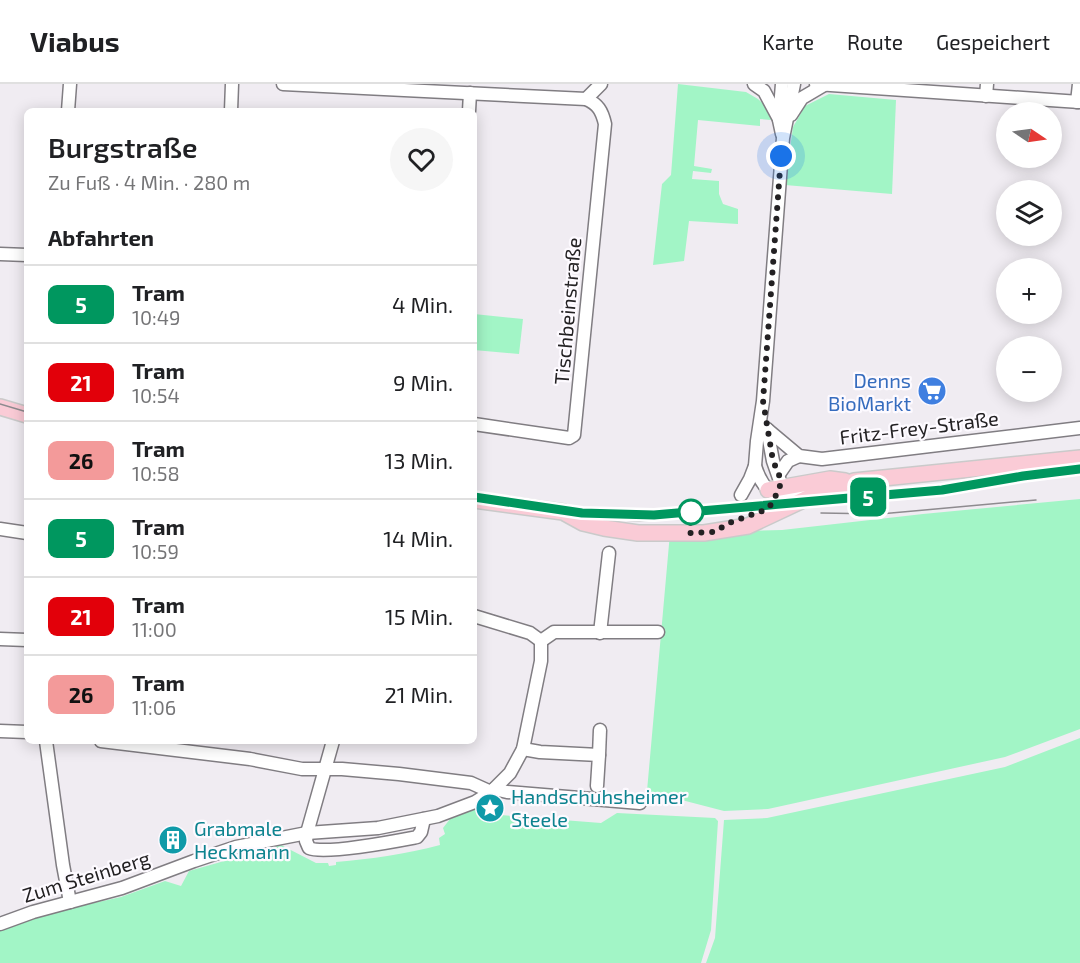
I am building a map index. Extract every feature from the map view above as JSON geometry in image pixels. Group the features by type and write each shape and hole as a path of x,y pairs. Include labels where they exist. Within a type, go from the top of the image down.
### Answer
{"main road":[{"path":"0,407 24,414"},
{"path":"714,532 729,523 767,509 776,487 830,479 854,481 1080,458"},
{"path":"477,500 563,512 583,523 626,531 714,532 748,526 809,497 854,481"}],"street":[{"path":"68,108 70,84"},
{"path":"231,108 232,84"},
{"path":"283,84 586,99 601,84"},
{"path":"754,84 764,91 784,119"},
{"path":"741,495 755,466 763,401 783,138 782,84"},
{"path":"784,119 794,84"},
{"path":"816,84 986,90 1079,102 1079,84"},
{"path":"784,119 802,98 824,85"},
{"path":"469,108 470,93"},
{"name":"Tischbeinstraße","path":"477,424 569,438 575,432 605,124 602,111 595,103 586,99"},
{"path":"0,254 24,255"},
{"path":"763,401 776,487"},
{"name":"Fritz-Frey-Straße","path":"799,456 828,459 1080,428"},
{"path":"768,430 799,456 788,461 776,487"},
{"path":"755,466 760,480 809,497"},
{"path":"0,529 24,532"},
{"path":"600,633 609,554"},
{"path":"477,617 530,633 541,642 554,632 658,632"},
{"path":"0,639 24,640"},
{"name":"Zum Steinberg","path":"0,924 122,888 221,851 307,832 378,828 438,816 467,806 493,791 510,773 523,749 542,661 541,642"},
{"path":"597,786 600,730"},
{"path":"0,731 24,732"},
{"path":"46,744 70,902"},
{"path":"126,744 257,760 302,769 399,774 460,782 493,791 640,803"},
{"path":"332,744 307,832 307,846 311,850 339,849 417,837 421,832 424,819"},
{"path":"523,749 599,755"}],"green space":[{"path":"678,84 746,92 769,109 771,120 760,119 760,126 698,120 694,166 712,169 711,173 693,171 692,179 719,181 719,194 723,204 738,209 738,224 689,221 684,261 653,265 662,184 671,175"},
{"path":"829,94 896,100 892,194 785,185 793,127 805,106"},
{"path":"477,314 523,319 519,354 477,350"},
{"path":"1080,499 1080,729 1005,757 768,809 724,811 647,791 670,533 782,530"},
{"path":"1080,738 1080,963 706,963 715,938 724,820 767,818 1005,767"},
{"path":"481,807 487,814 601,823 617,813 715,818 718,821 711,930 701,963 0,963 0,928 35,916 121,897 165,881 181,886 189,871 281,845 316,863 328,863 329,866 336,865 336,862 389,856 440,845 439,838 445,834 443,828 450,819"}],"tram line":[{"path":"0,404 24,411"},
{"name":"5","path":"477,497 599,515 654,515 942,490 1006,478 1080,469"},
{"path":"821,513 880,514 1036,500"},
{"path":"477,503 586,518 640,521 878,501"}],"railway":[{"path":"861,498 948,489 1080,469"}],"place":[{"name":"Denns BioMarkt","path":"932,391"},
{"name":"Handschuhsheimer Steele","path":"490,808"},
{"name":"Grabmale Heckmann","path":"173,840"}],"route":[{"path":"691,512 690,533 714,532 729,523 767,509 780,488 763,401 781,156"}]}
